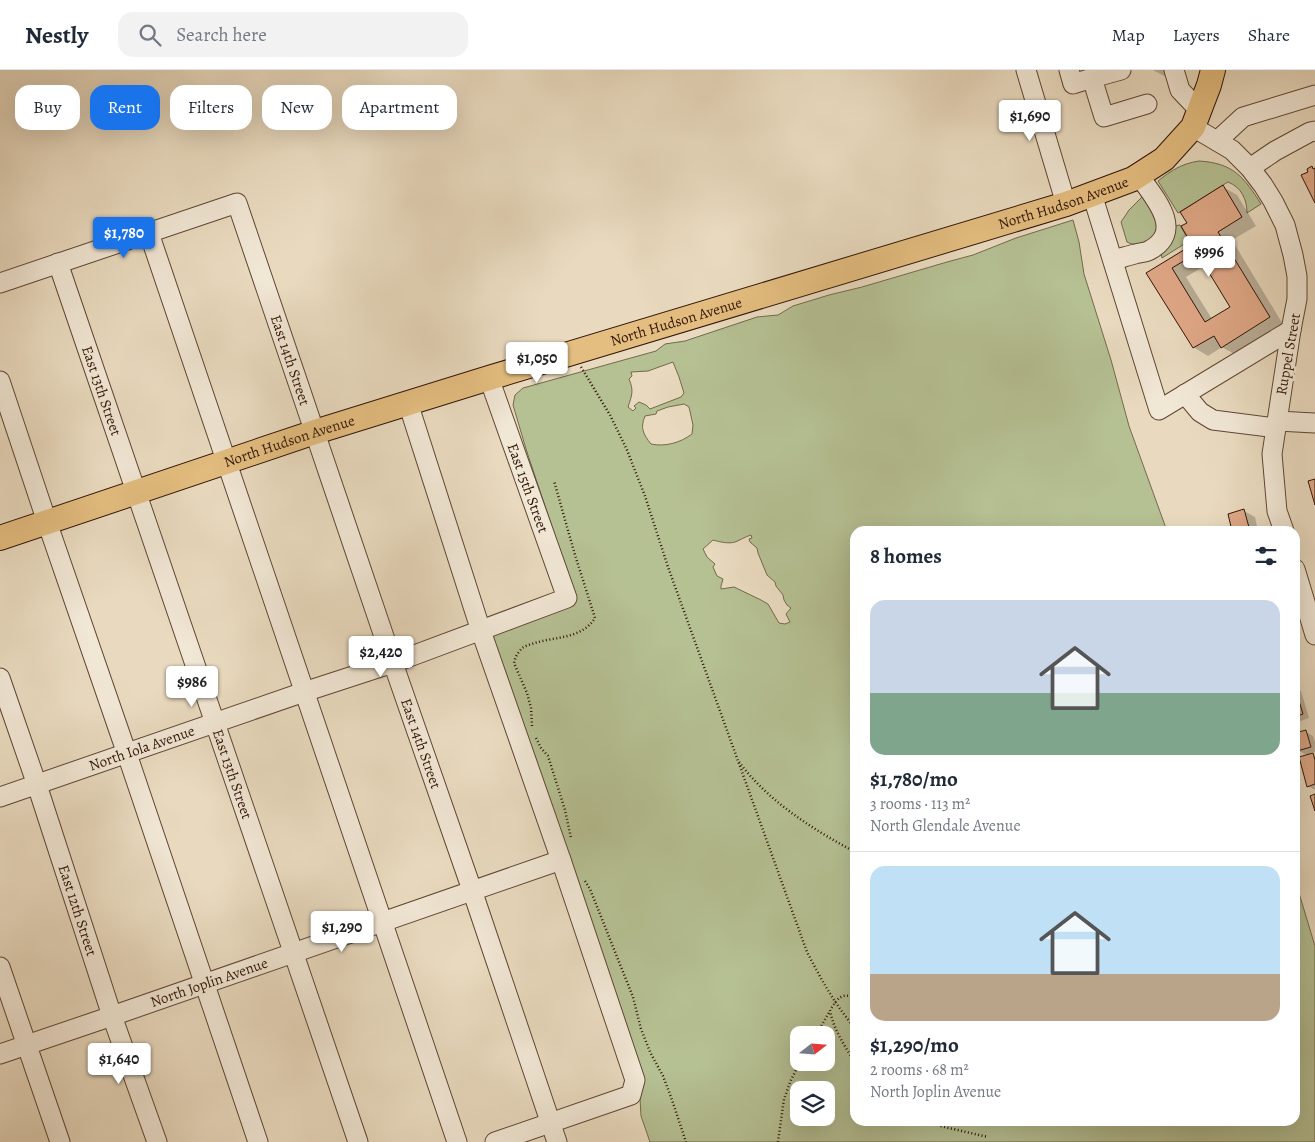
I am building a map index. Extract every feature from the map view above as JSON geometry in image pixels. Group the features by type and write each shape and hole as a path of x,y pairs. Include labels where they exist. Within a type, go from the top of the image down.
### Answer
{"main road":[{"name":"North Hudson Avenue","path":"0,538 315,432 1066,204 1133,179 1164,159 1196,119 1213,70"}],"street":[{"path":"1026,70 1066,204"},
{"path":"1069,70 1073,84 1121,70"},
{"name":"Ruppel Street","path":"1174,70 1180,90 1196,119 1217,141 1232,150 1250,168 1263,185 1284,225 1294,255 1297,276 1297,300 1272,454 1277,510 1282,526"},
{"path":"1092,78 1104,117 1147,104"},
{"path":"1217,141 1243,117 1315,95"},
{"path":"1250,168 1275,151 1315,131"},
{"path":"1113,260 1148,252 1165,235 1167,228 1163,212 1138,176"},
{"path":"1092,194 1159,410 1291,330"},
{"name":"East 14th Street","path":"149,233 237,203 557,1142"},
{"path":"0,283 149,233 457,1142"},
{"name":"East 13th Street","path":"58,264 358,1142"},
{"name":"East 15th Street","path":"489,378 567,598"},
{"path":"0,381 258,1142"},
{"path":"1185,394 1200,412 1213,420 1276,425 1315,423"},
{"path":"408,403 481,631 635,1080 631,1095 495,1142"},
{"path":"1300,586 1315,635"},
{"name":"North Iola Avenue","path":"0,797 393,663 567,598"},
{"name":"East 12th Street","path":"0,678 112,1016 157,1142"},
{"name":"North Joplin Avenue","path":"0,1054 561,860"},
{"path":"0,967 60,1142"}],"path":[{"path":"573,353 610,415 627,450 807,952 824,985 850,1023"},
{"path":"554,481 595,618 591,624 579,632 526,646 519,651 514,663 527,693 531,708 532,731 541,748 548,756 565,810 571,842"},
{"path":"737,759 760,786 798,818 850,849"},
{"path":"584,879 590,889 633,996 641,1029 671,1097 686,1142"},
{"path":"821,1026 835,1002 841,997 850,996"},
{"path":"830,1010 840,1038 850,1055"},
{"path":"778,1142 784,1099 796,1071"},
{"path":"940,1126 988,1137"}],"green space":[{"path":"1199,161 1211,162 1229,168 1243,179 1261,204 1247,213 1246,203 1240,190 1228,182 1178,213 1158,181 1177,168"},
{"path":"1142,197 1155,214 1157,227 1152,237 1144,243 1133,244 1127,242 1121,222 1129,210"},
{"path":"1073,220 1084,274 1129,426 1165,526 850,526 850,1126 1300,1126 1300,896 1315,946 1315,1142 650,1142 641,1116 639,1081 487,637 553,613 569,578 513,405 515,395 523,388 656,351 665,344 685,341 757,317 778,315 793,306 973,255 1016,238","holes":["673,362 684,393 681,397 650,409 639,402 634,406 636,408 633,411 628,407 632,393 629,379 632,376 631,372 648,371","684,404 689,407 693,425 692,434 672,443 662,445 651,444 643,431 645,416 656,414 657,411 668,407","751,535 752,538 749,539 750,542 757,548 767,575 775,582 787,605 791,608 786,614 790,622 785,624 779,623 768,604 734,587 721,589 723,579 717,576 713,567 715,564 707,557 703,549 713,540 733,543"]},
{"path":"1180,225 1189,241 1162,258 1161,253 1166,249 1174,226"}],"building":[{"path":"1312,166 1313,169 1315,168 1315,203 1301,175 1308,172 1307,169"},
{"path":"1223,185 1242,217 1218,232 1270,317 1221,348 1214,336 1193,348 1146,273 1192,245 1181,226 1187,223 1180,212","holes":["1197,253 1230,307 1205,322 1172,268"]},
{"path":"1315,479 1315,505 1308,481"},
{"path":"1244,509 1249,526 1231,526 1228,514"},
{"path":"1300,704 1303,714 1300,715"},
{"path":"1306,730 1311,747 1300,750 1300,732"},
{"path":"1313,753 1315,760 1315,784 1307,787 1300,757"},
{"path":"1315,794 1315,811 1310,796"}]}
